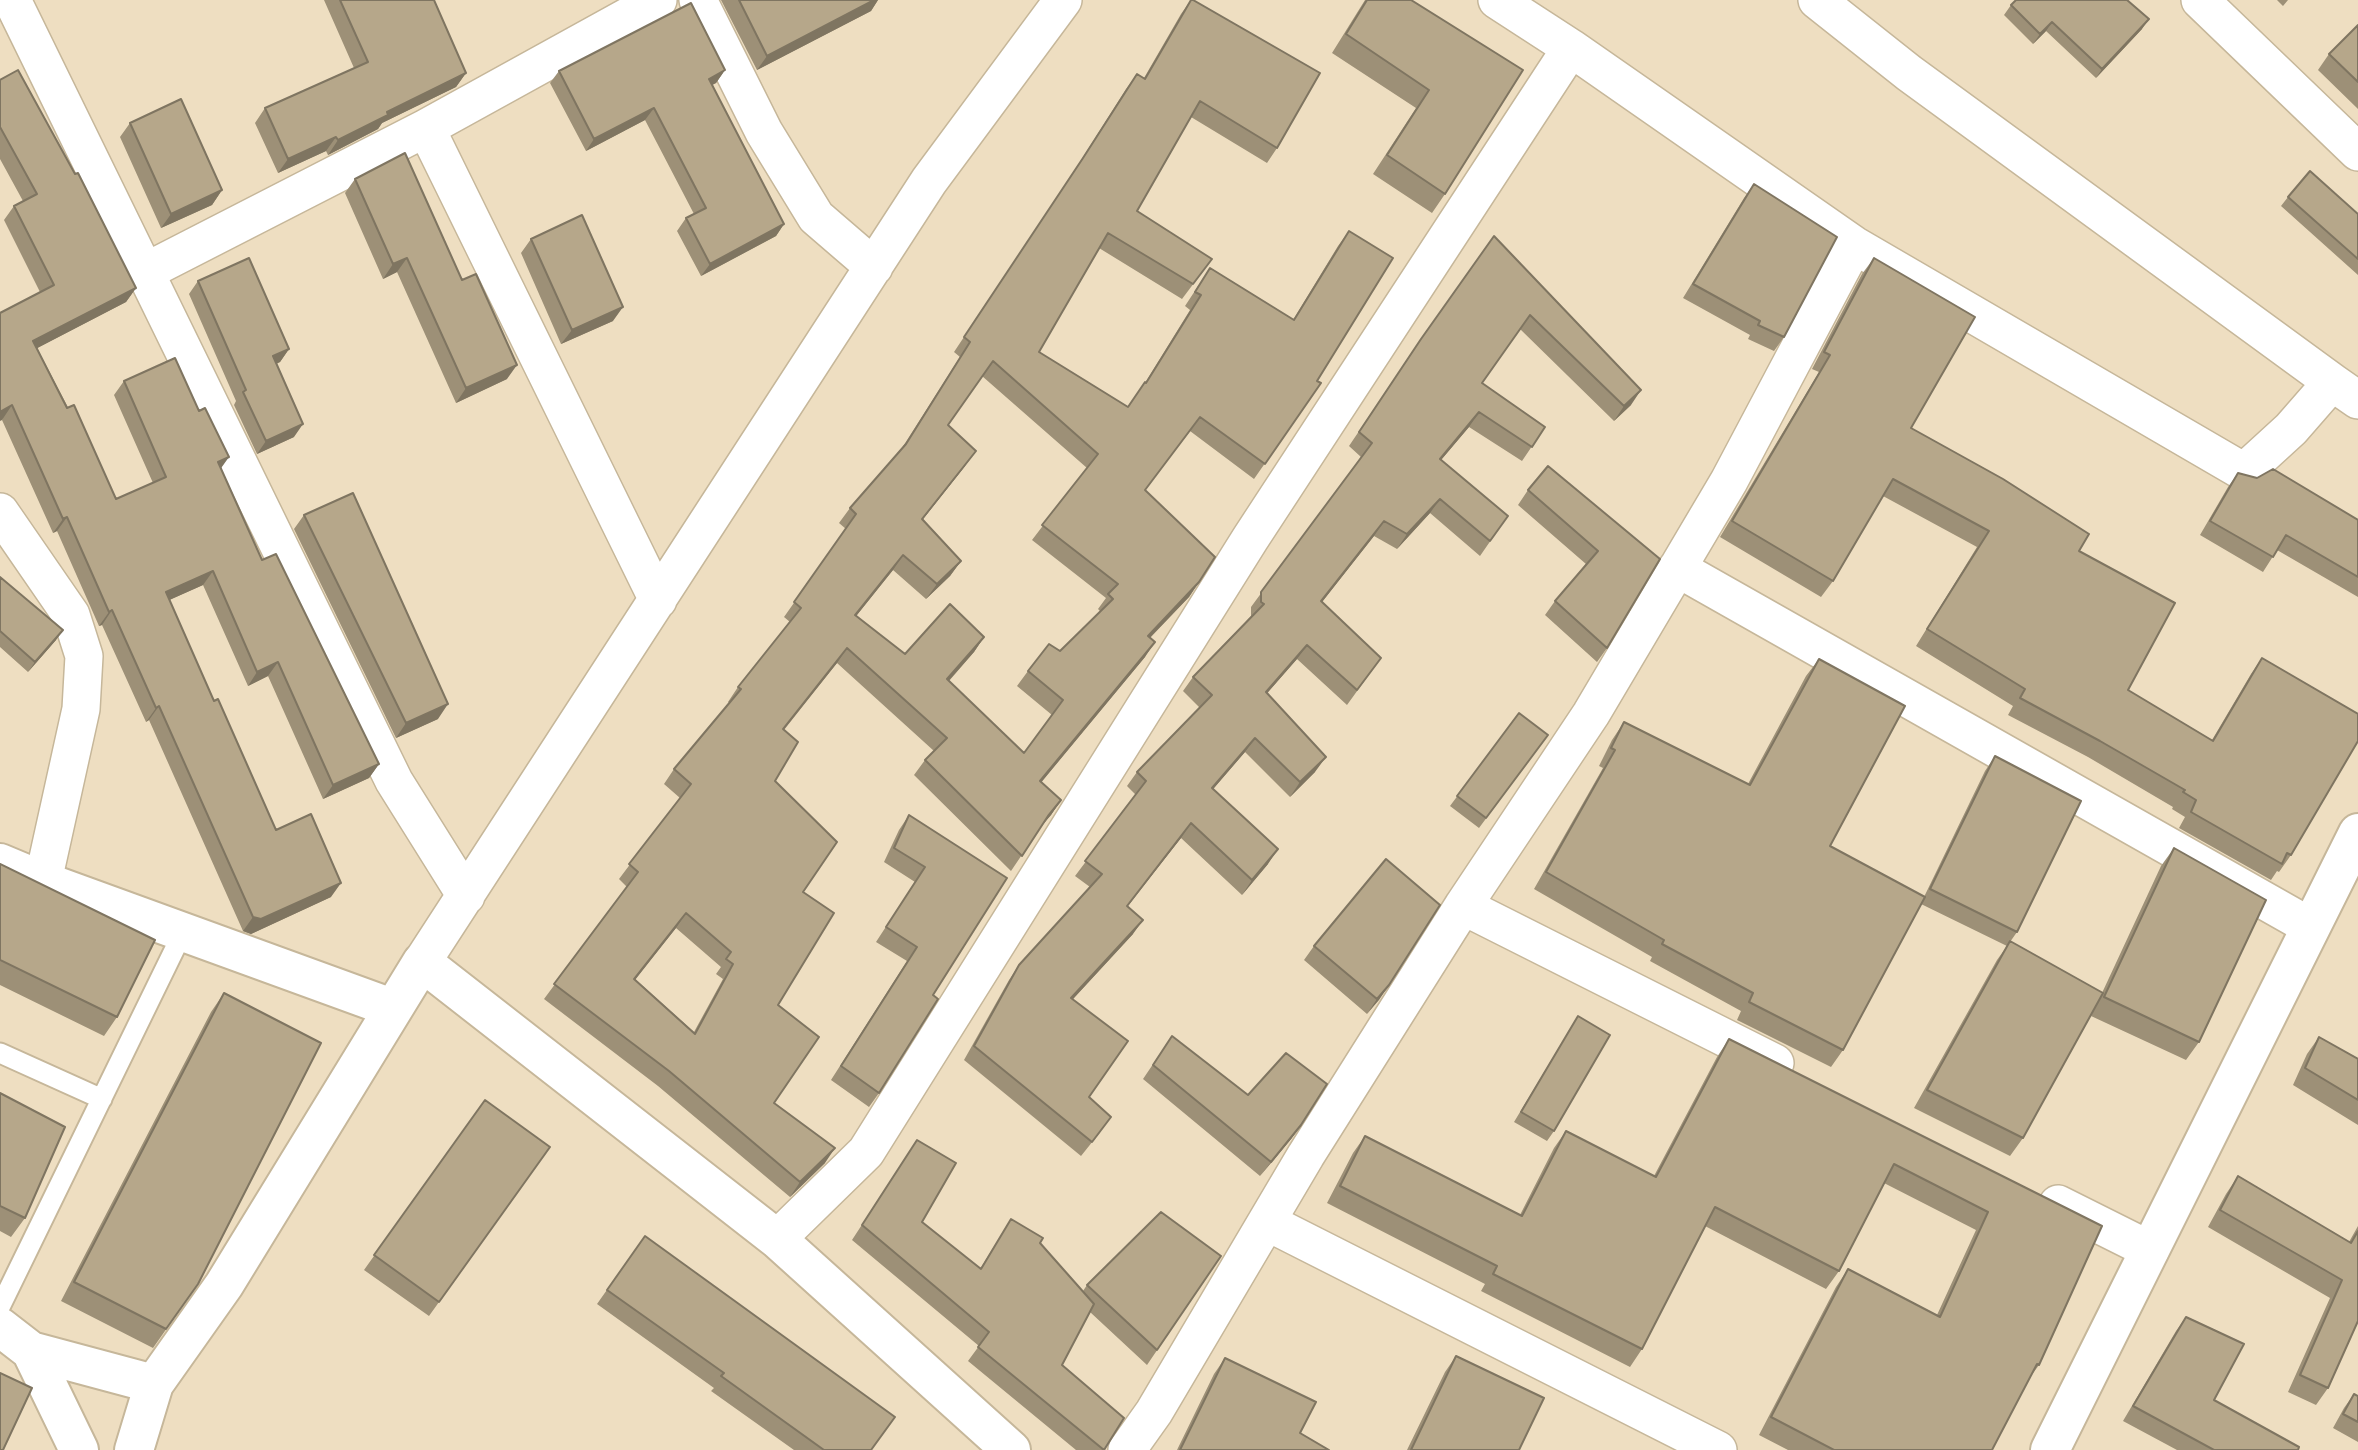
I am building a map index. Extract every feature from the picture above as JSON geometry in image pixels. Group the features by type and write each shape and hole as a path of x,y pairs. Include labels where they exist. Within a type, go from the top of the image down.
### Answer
{"street":[{"path":"12,0 394,781 466,896"},
{"path":"145,272 426,128 658,0"},
{"path":"698,0 764,132 816,217 874,267"},
{"path":"134,1450 154,1384 224,1286 392,1008 929,181 1063,0"},
{"path":"1497,0 1571,48 1854,245 2244,472 2291,429 2345,391 1909,73 1817,0"},
{"path":"2200,0 2358,152"},
{"path":"777,1239 866,1152 1250,539 1571,48"},
{"path":"426,128 658,600"},
{"path":"1126,1450 1154,1412 1306,1155 1463,906 1591,714 1729,481 1854,245"},
{"path":"0,512 71,615 84,656 82,709 43,881"},
{"path":"1677,568 2311,927"},
{"path":"2050,1450 2358,833"},
{"path":"0,863 392,1008"},
{"path":"1463,906 1800,1075"},
{"path":"422,962 777,1239 1011,1450"},
{"path":"2025,1188 2150,1250"},
{"path":"1267,1222 1718,1450"},
{"path":"0,1327 32,1351 154,1384"},
{"path":"32,1351 70,1444"}],"lane":[{"path":"0,1307 183,932"},
{"path":"0,1053 102,1099"}],"building":[{"path":"340,0 434,0 466,73 338,140 336,137 288,159 265,108 368,62"},
{"path":"739,0 874,0 767,56"},
{"path":"1191,0 1320,73 1277,148 1200,101 1137,211 1212,259 1193,284 1108,233 1039,352 1128,407 1201,295 1195,292 1210,268 1294,320 1349,231 1393,258 1317,381 1321,383 1265,464 1200,417 1145,490 1215,557 1199,582 1148,636 1155,642 1040,781 1061,800 1022,856 925,760 947,738 847,648 783,729 798,742 775,781 837,842 803,892 834,913 778,1005 819,1037 774,1103 835,1148 800,1182 669,1071 554,984 638,872 629,864 691,784 674,769 741,689 738,687 801,608 794,602 856,514 850,508 906,444 970,342 964,337 1137,74 1145,79","holes":["993,361 1098,454 1042,525 1118,584 1108,594 1113,599 1060,651 1049,644 1028,671 1063,700 1024,753 947,679 984,637 950,604 905,654 855,615 903,555 937,584 961,561 922,519 976,451 948,425","686,913 731,952 726,959 733,964 695,1034 634,979"]},
{"path":"1367,0 1411,0 1523,70 1445,194 1387,155 1429,90 1346,34"},
{"path":"2016,0 2127,0 2149,19 2102,69 2052,22 2040,34 2011,5"},
{"path":"691,3 725,70 709,79 784,224 710,264 686,218 706,208 654,108 594,139 559,71"},
{"path":"2358,25 2358,82 2329,54"},
{"path":"18,70 75,174 78,173 136,288 33,341 67,408 74,405 116,499 166,477 124,381 175,358 199,411 205,408 229,457 218,462 262,560 276,554 379,764 333,785 278,662 257,672 213,571 166,592 214,701 218,699 276,830 311,814 341,883 261,919 253,917 159,706 156,708 112,610 109,612 67,517 63,519 12,405 0,412 0,313 54,285 14,206 37,194 0,127 0,80"},
{"path":"181,99 222,190 171,214 130,123"},
{"path":"405,153 462,280 476,274 517,365 466,388 407,258 393,264 355,179"},
{"path":"2310,171 2358,214 2358,259 2288,197"},
{"path":"1754,184 1837,237 1784,337 1758,325 1760,321 1693,284"},
{"path":"582,215 623,307 572,330 531,239"},
{"path":"1494,236 1641,390 1624,406 1530,315 1482,383 1545,427 1532,447 1479,412 1440,459 1508,516 1490,541 1440,499 1407,534 1384,521 1321,601 1381,658 1357,690 1307,645 1266,692 1326,757 1300,782 1255,738 1212,788 1278,849 1252,880 1191,823 1127,906 1143,920 1071,998 1128,1041 1089,1097 1111,1117 1092,1142 974,1046 1019,965 1102,874 1085,861 1146,781 1137,772 1212,695 1193,677 1264,604 1261,602 1261,592 1372,443 1359,432"},
{"path":"249,258 289,349 273,356 303,424 266,441 198,281"},
{"path":"1874,258 1975,317 1911,428 2003,479 2089,534 2079,551 2175,603 2128,690 2213,741 2262,658 2358,714 2358,741 2291,855 2287,853 2282,864 2191,812 2196,800 2183,792 2185,790 2020,698 2025,689 1927,629 1989,531 1893,479 1833,581 1732,521 1830,355 1824,352"},
{"path":"1548,466 1660,559 1607,648 1555,601 1598,551 1528,490"},
{"path":"2273,469 2358,520 2358,577 2286,535 2273,557 2210,521 2238,473 2257,478"},
{"path":"353,493 448,704 406,723 304,515"},
{"path":"0,577 63,630 35,662 0,631"},
{"path":"1819,659 1905,706 1830,846 1925,897 1843,1050 1749,1002 1753,993 1662,944 1664,940 1546,872 1615,750 1611,748 1624,722 1750,785"},
{"path":"1519,713 1548,735 1486,818 1457,796"},
{"path":"1995,756 2081,801 2017,932 1930,889"},
{"path":"909,815 1007,878 933,995 938,999 879,1093 841,1066 917,947 886,927 925,867 894,848"},
{"path":"2174,848 2266,900 2199,1042 2104,997"},
{"path":"1386,859 1440,905 1389,985 1377,999 1314,946"},
{"path":"0,864 155,940 117,1017 0,960"},
{"path":"2010,941 2103,993 2023,1138 1927,1090"},
{"path":"224,993 321,1043 198,1284 166,1329 74,1282"},
{"path":"1578,1016 1610,1035 1554,1131 1521,1112"},
{"path":"1172,1036 1248,1095 1286,1053 1327,1084 1301,1125 1271,1162 1153,1065"},
{"path":"2319,1037 2358,1059 2358,1100 2305,1068"},
{"path":"1729,1039 2102,1226 2039,1365 2037,1364 1992,1450 1834,1450 1771,1417 1848,1269 1940,1317 1988,1212 1894,1164 1839,1271 1715,1207 1642,1349 1493,1274 1497,1266 1340,1186 1365,1136 1522,1216 1566,1131 1656,1177"},
{"path":"0,1093 65,1127 25,1218 0,1206"},
{"path":"485,1100 550,1147 439,1302 374,1255"},
{"path":"917,1140 956,1163 922,1222 981,1269 1011,1219 1043,1238 1040,1243 1094,1304 1062,1365 1124,1418 1104,1450 978,1347 989,1332 862,1225"},
{"path":"2238,1176 2351,1243 2358,1231 2358,1321 2328,1388 2300,1375 2342,1280 2220,1210"},
{"path":"1161,1212 1221,1256 1157,1350 1087,1285"},
{"path":"645,1236 895,1417 871,1450 824,1450 721,1376 724,1373 607,1290"},
{"path":"2186,1317 2244,1344 2214,1400 2299,1447 2298,1450 2214,1450 2133,1406"},
{"path":"1456,1356 1544,1398 1519,1450 1411,1450"},
{"path":"1225,1358 1316,1402 1300,1433 1329,1450 1180,1450"},
{"path":"0,1373 32,1388 3,1450 0,1450"},
{"path":"2354,1394 2358,1396 2358,1422 2343,1414"}]}
